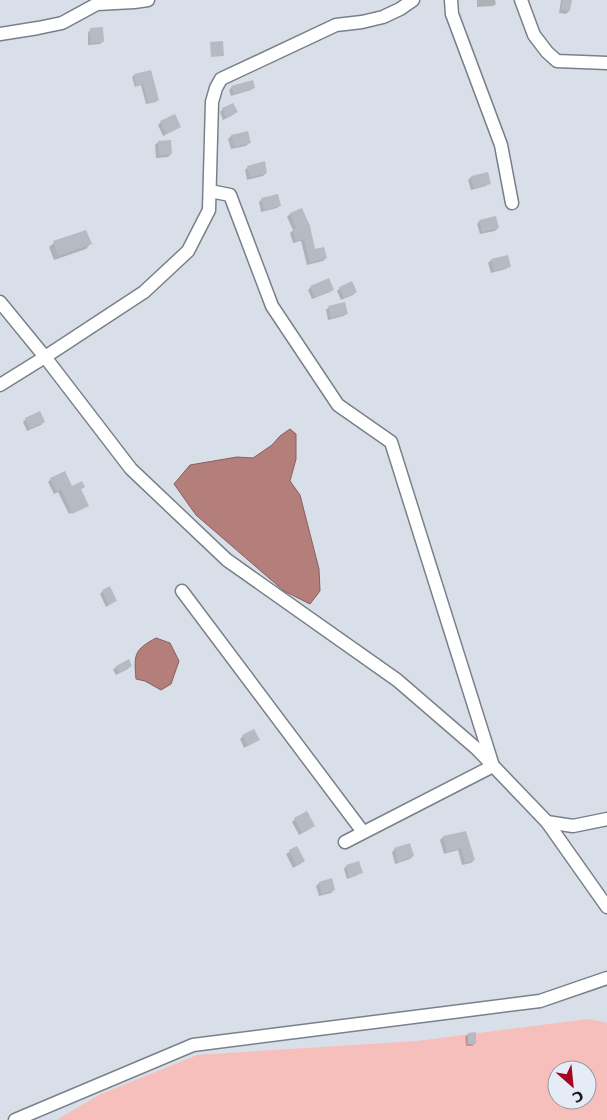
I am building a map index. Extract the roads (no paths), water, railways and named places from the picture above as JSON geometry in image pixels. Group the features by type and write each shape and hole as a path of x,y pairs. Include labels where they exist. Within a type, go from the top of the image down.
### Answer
{"street":[{"path":"0,34 62,23 97,4 148,0"},
{"path":"0,385 144,292 188,252 209,210 212,102 216,88 221,80 336,26 383,17 413,0"},
{"path":"451,0 452,14 501,145 512,203"},
{"path":"521,0 534,35 547,52 557,61 607,63"},
{"path":"210,191 230,195 272,306 338,405 391,442 493,766"},
{"path":"0,302 46,357 131,469 227,560 397,680 477,750 547,822 607,907"},
{"path":"182,591 363,832"},
{"path":"344,842 493,766"},
{"path":"547,822 573,826 607,819"},
{"path":"15,1120 193,1045 540,1001 607,978"}]}
